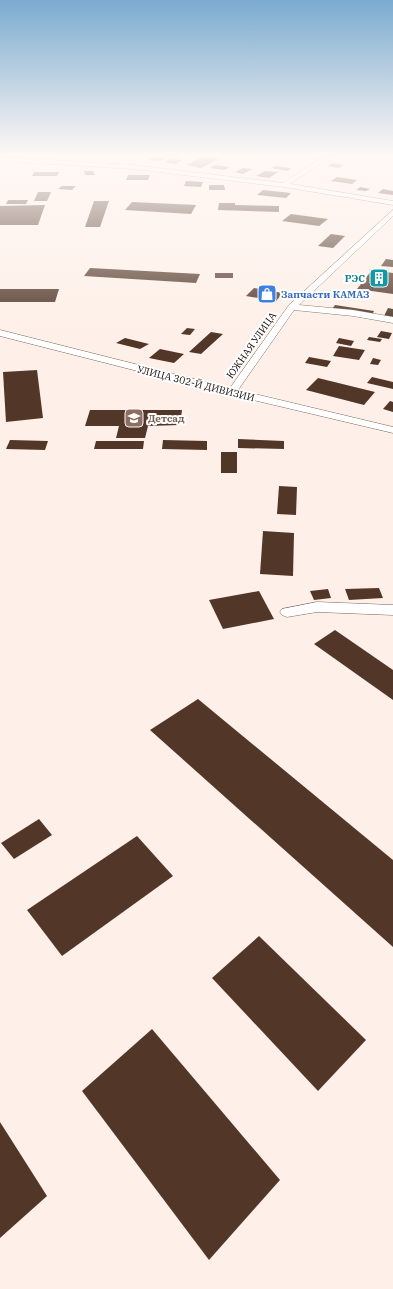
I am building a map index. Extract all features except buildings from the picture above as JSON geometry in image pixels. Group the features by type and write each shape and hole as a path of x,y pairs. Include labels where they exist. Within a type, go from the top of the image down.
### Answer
{"street":[{"name":"ЮЖНАЯ УЛИЦА","path":"232,392 292,306 389,216"},
{"path":"292,306 353,313 393,320"},
{"name":"УЛИЦА 302-Й ДИВИЗИИ","path":"0,333 232,392 393,430"},
{"path":"287,612 317,607 393,610"}],"place":[{"name":"РЭС","path":"379,278"},
{"name":"Запчасти КАМАЗ","path":"267,294"},
{"name":"Детсад","path":"134,418"}]}
